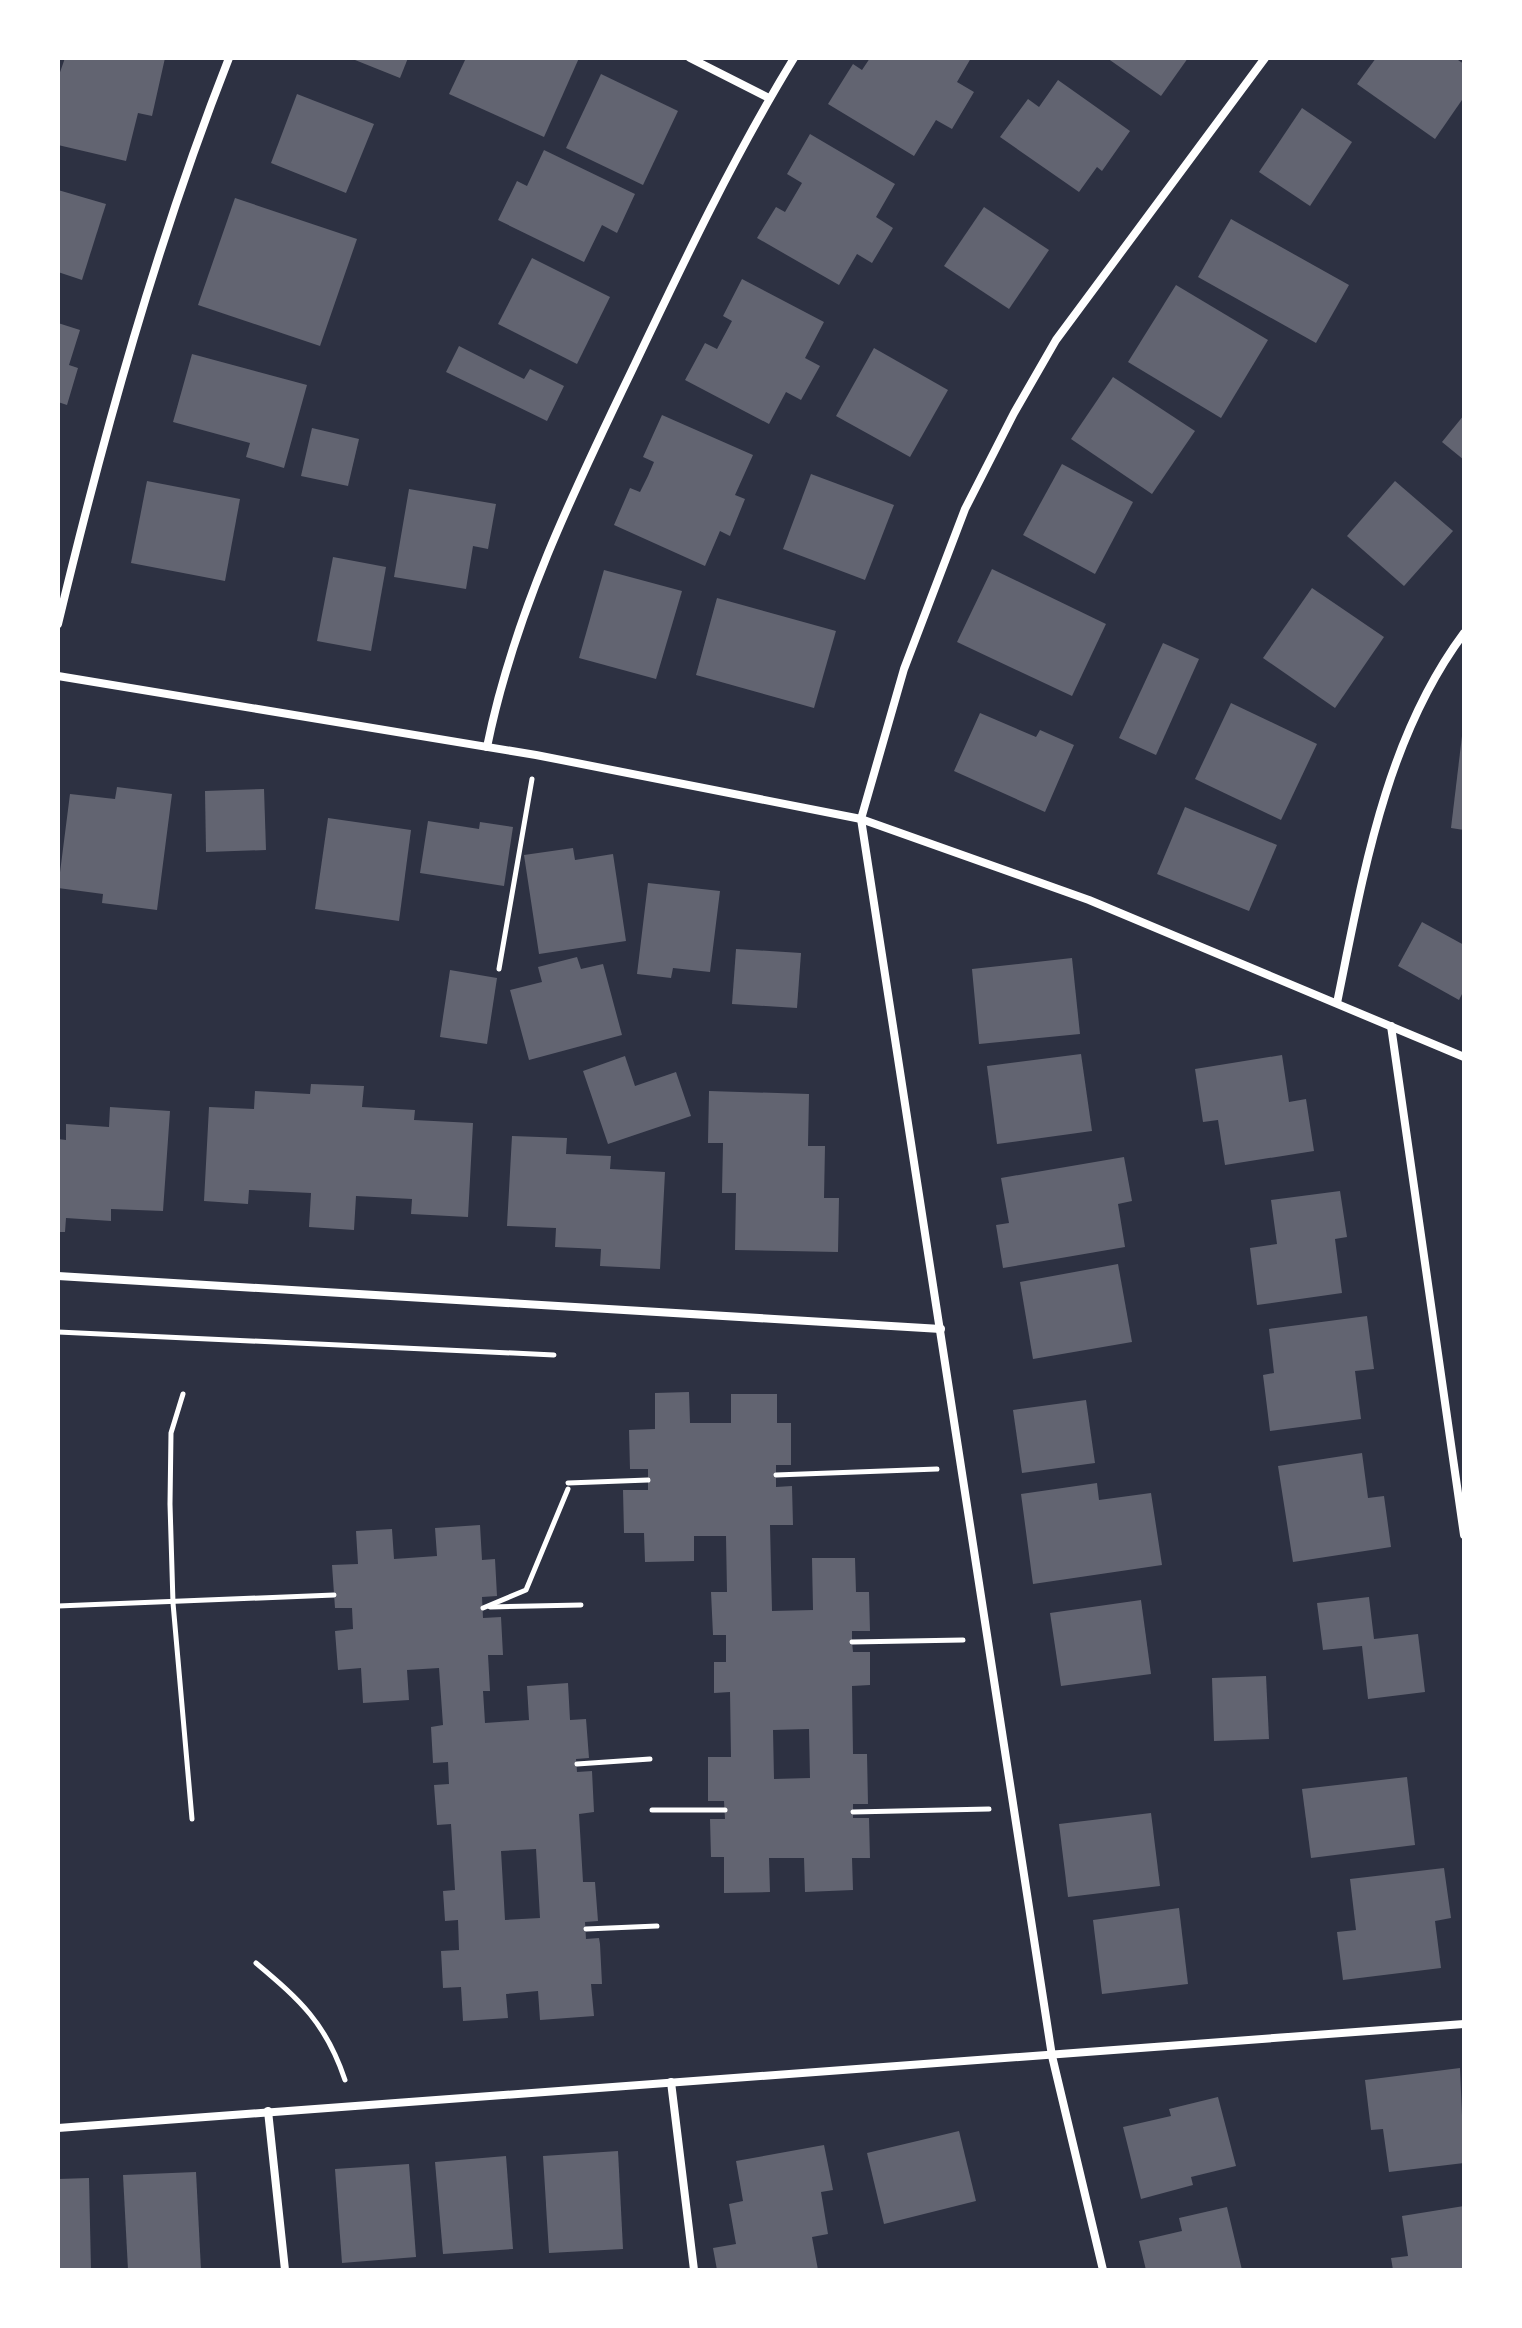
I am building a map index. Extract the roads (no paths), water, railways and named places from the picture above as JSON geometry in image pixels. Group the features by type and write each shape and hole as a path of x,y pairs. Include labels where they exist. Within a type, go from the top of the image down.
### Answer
{"street":[{"path":"58,624 92,481 146,301 229,58"},
{"path":"690,58 769,98"},
{"path":"487,747 498,693 545,562 660,311 769,98 794,58"},
{"path":"1103,2270 1052,2056 861,819 904,669 965,509 1014,413 1056,340 1265,58"},
{"path":"1337,1003 1369,851 1386,793 1408,731 1444,660 1464,633"},
{"path":"58,676 536,755 861,819 1089,900 1464,1057"},
{"path":"1391,1026 1464,1535"},
{"path":"58,1276 941,1329"},
{"path":"58,2128 1464,2024"},
{"path":"671,2082 694,2270"},
{"path":"268,2111 285,2270"}]}
